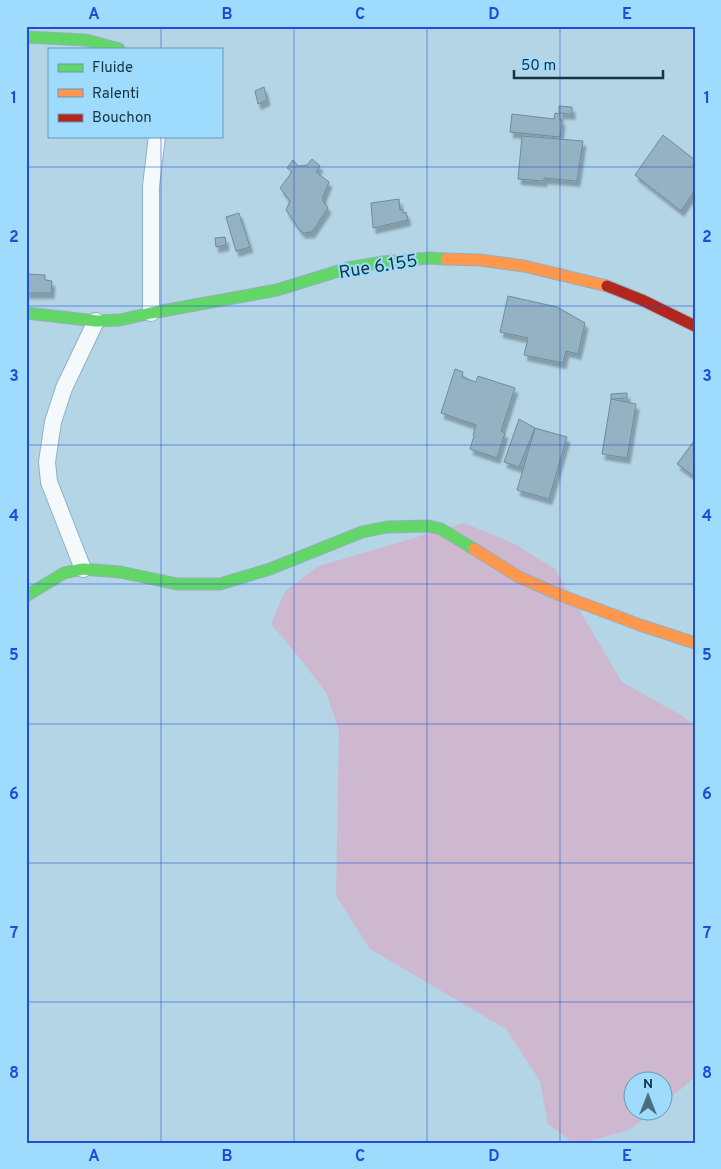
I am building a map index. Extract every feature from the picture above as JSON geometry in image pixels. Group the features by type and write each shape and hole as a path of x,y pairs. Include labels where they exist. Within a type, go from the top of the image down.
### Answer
{"street":[{"path":"26,37 86,40 115,48"},
{"path":"151,313 151,186 158,138"},
{"name":"Rue 6.155","path":"26,313 96,321 120,320 277,290 348,268 383,262 430,258 480,260 524,266 572,277 617,290 695,326"},
{"path":"83,569 49,482 47,462 53,422 64,388 96,321"},
{"path":"26,596 64,573 83,569 120,572 178,584 220,584 270,569 362,532 386,527 429,526 441,529 519,577 560,595 695,643"}],"shaded area":[{"path":"464,523 513,543 555,569 622,682 684,717 695,726 695,1076 674,1094 674,1072 624,1072 624,1122 639,1122 629,1130 582,1143 573,1143 548,1124 540,1081 506,1029 370,949 336,896 339,730 326,693 271,624 285,591 319,566"}],"building":[{"path":"264,87 267,100 258,104 255,91"},
{"path":"559,106 572,107 572,114 559,113"},
{"path":"555,113 560,114 560,120 562,120 560,137 510,132 512,114 554,119"},
{"path":"663,135 695,160 695,190 681,211 635,175"},
{"path":"522,136 583,141 577,181 544,178 544,181 518,179"},
{"path":"312,159 320,166 316,172 329,182 323,196 323,201 328,208 312,232 303,233 286,210 290,201 280,188 292,172 287,168 293,160 298,166 307,165"},
{"path":"399,199 400,210 403,209 403,213 406,212 408,220 373,228 371,203"},
{"path":"239,213 250,247 236,251 226,217"},
{"path":"225,237 226,245 216,247 215,238"},
{"path":"26,274 45,275 45,280 52,281 51,293 26,293"},
{"path":"508,296 557,307 585,323 578,354 566,351 563,363 524,355 528,338 500,332"},
{"path":"455,369 463,372 462,377 476,382 478,376 515,388 501,431 505,433 497,458 470,449 476,425 441,413"},
{"path":"627,393 627,398 611,399 611,394"},
{"path":"611,399 636,404 627,458 602,454"},
{"path":"519,419 535,428 519,467 504,462"},
{"path":"535,428 567,437 549,499 517,490"},
{"path":"695,442 695,477 677,464"}],"traffic: fast":[{"path":"26,37 86,40 115,48"},
{"path":"26,313 96,321 120,320 277,290 348,268 383,262 430,258 446,259"},
{"path":"26,596 64,573 83,569 120,572 177,584 220,584 270,569 362,532 387,527 429,526 441,529 474,549"}],"traffic: slow":[{"path":"446,259 480,260 524,266 607,286"},
{"path":"474,549 519,577 560,595 695,643"}],"traffic: jam":[{"path":"607,286 642,300 695,326"}]}
